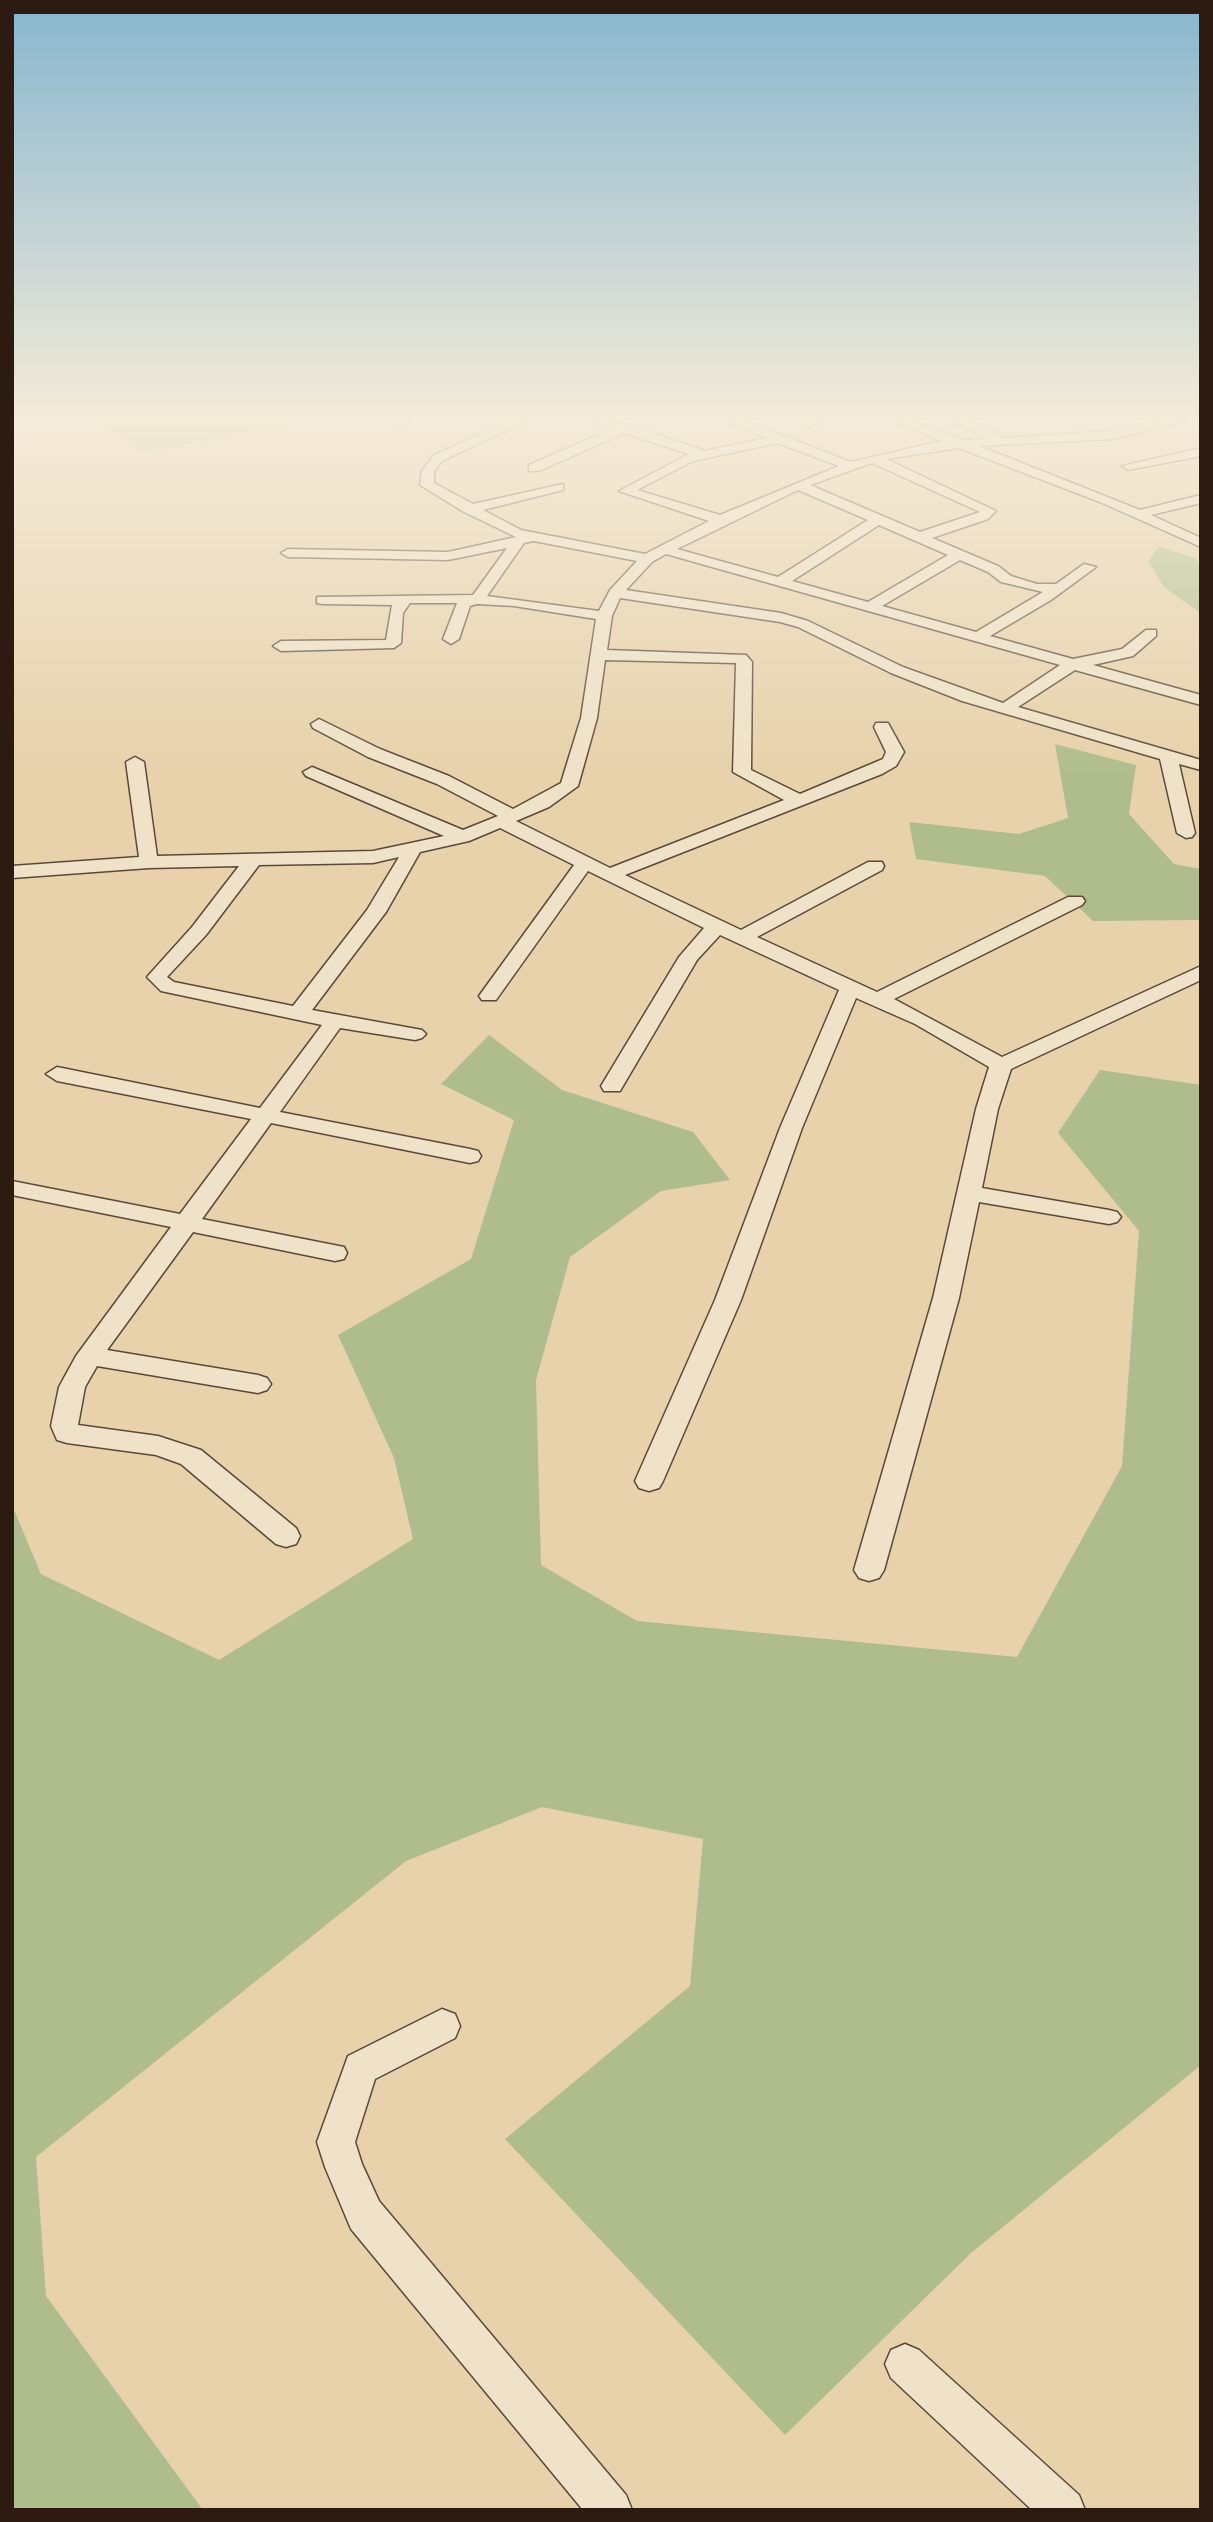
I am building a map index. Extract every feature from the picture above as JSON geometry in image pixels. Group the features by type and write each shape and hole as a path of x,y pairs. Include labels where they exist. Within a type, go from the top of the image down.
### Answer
{"street":[{"path":"288,553 447,556 527,539"},
{"path":"548,539 647,559"},
{"path":"12,872 149,862 373,857 463,837 543,803 569,786 589,718 604,616 615,593 647,559 685,539"},
{"path":"781,581 848,539"},
{"path":"919,539 993,569 1011,581 1036,588 1059,588"},
{"path":"451,639 464,603 477,600 518,542"},
{"path":"663,550 1201,700"},
{"path":"870,607 958,555"},
{"path":"978,637 1089,567"},
{"path":"615,593 781,618 803,624 897,670 1006,709 1201,765"},
{"path":"322,600 404,601 443,598 514,602 604,616"},
{"path":"281,646 388,645 393,643 396,613 404,601"},
{"path":"803,624 849,601"},
{"path":"1006,709 1073,664 1127,653 1151,633"},
{"path":"600,655 740,658 744,662 742,772 800,801"},
{"path":"319,724 374,752 443,780 585,863 878,999 1001,1065"},
{"path":"609,875 800,801 890,762 895,752 882,727"},
{"path":"1168,755 1185,833"},
{"path":"135,762 149,862"},
{"path":"312,772 463,837"},
{"path":"298,1014 376,912 412,850"},
{"path":"253,860 200,931 157,976 167,987 298,1014 415,1034"},
{"path":"489,996 585,863"},
{"path":"742,937 875,866"},
{"path":"878,999 1075,901"},
{"path":"612,1086 689,957 717,926"},
{"path":"869,1570 946,1298 987,1109 1001,1065 1191,976 1201,991"},
{"path":"649,1481 728,1300 791,1128 851,986"},
{"path":"286,1536 191,1457 158,1446 67,1433 64,1426 72,1387 89,1356 269,1115 335,1021"},
{"path":"57,1074 470,1156"},
{"path":"12,1188 335,1253"},
{"path":"969,1193 1109,1217"},
{"path":"89,1356 258,1384"},
{"path":"442,2026 361,2068 336,2142 344,2167 365,2215 611,2510"},
{"path":"905,2364 1064,2510"}],"green space":[{"path":"1159,546 1195,558 1201,566 1201,613 1164,587 1148,561"},
{"path":"1055,744 1136,765 1129,814 1174,864 1201,869 1201,920 1093,921 1045,876 916,859 909,822 1019,834 1068,818"},
{"path":"489,1035 562,1090 693,1132 730,1180 661,1191 570,1257 536,1380 541,1565 637,1621 1017,1657 1122,1466 1139,1231 1058,1133 1100,1070 1201,1085 1201,2065 971,2253 785,2435 505,2139 690,1986 703,1839 542,1807 406,1861 36,2157 46,2296 203,2510 12,2510 12,1505 41,1574 219,1660 413,1539 394,1458 338,1335 471,1259 514,1120 441,1084"}]}
